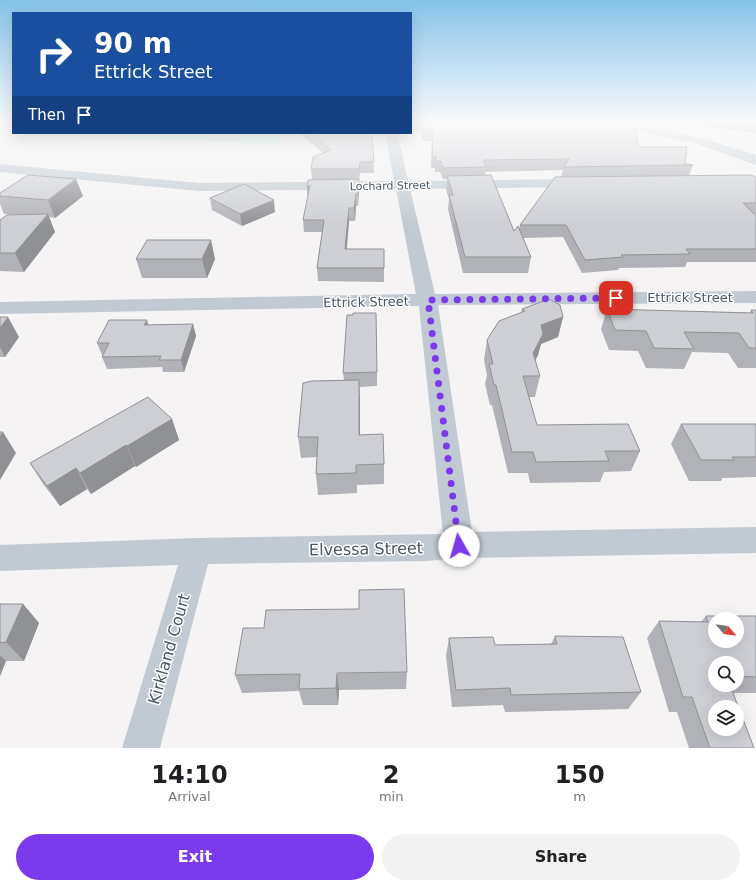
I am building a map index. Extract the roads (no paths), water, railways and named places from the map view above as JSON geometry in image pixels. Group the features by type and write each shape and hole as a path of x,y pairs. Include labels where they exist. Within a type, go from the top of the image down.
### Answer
{"street":[{"path":"396,157 423,288 428,300 459,546"},
{"name":"Lochard Street","path":"0,168 199,187 598,183"},
{"name":"Ettrick Street","path":"0,308 428,300 756,297"},
{"name":"Elvessa Street","path":"0,558 197,551 427,548 459,546 756,540"},
{"name":"Kirkland Court","path":"141,748 197,551"}]}
